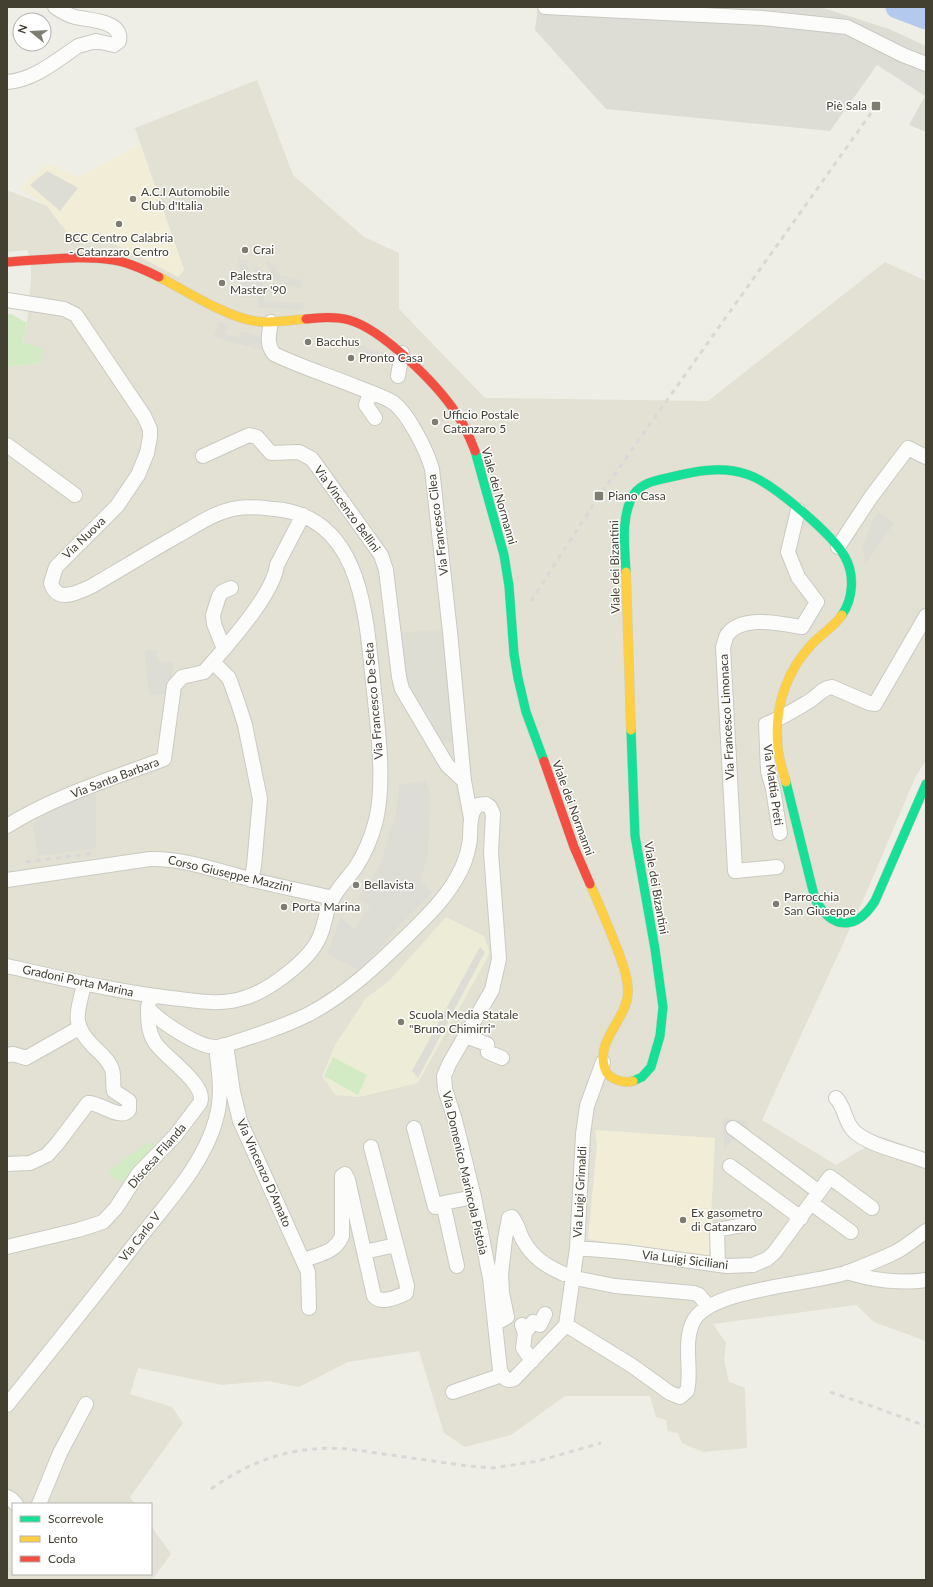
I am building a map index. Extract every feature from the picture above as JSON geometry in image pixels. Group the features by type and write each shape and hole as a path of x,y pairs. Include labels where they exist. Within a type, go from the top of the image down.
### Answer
{"street":[{"path":"7,82 17,81 35,75 78,46 85,43 96,41 114,45 119,41 120,37 118,31 109,24 70,15 55,7"},
{"path":"545,7 763,18 848,27 903,55 926,64"},
{"name":"Viale dei Normanni","path":"7,262 84,258 113,260 126,263 157,276 229,313 254,321 271,322 325,317 344,319 360,324 372,331 402,354 440,392 456,412 474,449 504,555 509,586 514,654 526,712 571,840 609,927 626,974 628,993 626,1004 607,1039 604,1047 603,1062"},
{"name":"Via Nuova","path":"7,300 64,308 76,315 144,416 150,429 147,453 138,475 131,486 117,506 56,567 50,583 54,590 58,593 68,595 92,586 197,525 228,510 241,508 264,508 282,510 303,515"},
{"name":"Via Francesco Cilea","path":"271,322 268,340 269,346 274,354 393,402 399,408 415,432 426,454 432,469 450,632 464,781 471,818"},
{"path":"398,376 402,354"},
{"path":"370,392 366,405 375,418"},
{"name":"Via Vincenzo Bellini","path":"204,456 249,435 257,437 271,453 299,452 312,459 381,555 386,570 399,677 402,689 447,765 464,781"},
{"path":"7,445 75,494"},
{"path":"838,547 871,497 908,448 926,457"},
{"name":"Viale dei Bizantini","path":"603,1062 605,1070 608,1074 618,1081 630,1082 642,1077 647,1072 654,1059 660,1036 663,1007 655,950 635,836 626,592 625,522 629,502 640,488 653,480 691,472 727,469 748,474 782,494 830,538 845,557 849,567 852,590 847,608 838,621 812,644 796,664 783,691 776,720 778,750 815,899 824,914 835,921 846,923 857,921 867,914 872,907 926,784"},
{"name":"Via Francesco Limonaca","path":"777,867 734,871 723,647 727,635 738,625 762,622 802,627 817,602 798,577 788,552 798,510"},
{"path":"251,880 254,866 260,799 245,725 240,710 229,678 213,662 253,613 276,574 277,565 303,515"},
{"name":"Via Francesco De Seta","path":"149,1002 224,1002 248,997 266,989 295,967 311,951 322,932 329,904 357,865 365,852 372,835 380,799 379,759 370,651 364,615 353,568 343,550 325,528 303,515"},
{"path":"224,649 214,624 213,616 219,596 222,592 231,588"},
{"path":"776,720 815,697 826,688 832,687 849,693 869,703 875,704 926,616"},
{"name":"Via Santa Barbara","path":"7,826 57,800 164,759 174,686 182,678 204,672 213,662"},
{"name":"Via Mattia Preti","path":"776,720 766,724 766,748 768,771 773,790 780,833"},
{"name":"Via Domenico Marincola Pistoia","path":"471,818 472,812 478,805 486,804 492,810 491,852 499,959 492,990 444,1076 445,1088 455,1120 474,1197 490,1278 500,1370 502,1375"},
{"path":"149,1002 154,1016 177,1031 192,1039 221,1046 265,1033 309,1014 344,992 385,958 430,913 449,891 464,864 470,844 471,818"},
{"name":"Corso Giuseppe Mazzini","path":"7,880 162,859 178,861 251,880 333,898"},
{"name":"Gradoni Porta Marina","path":"7,966 84,984 149,1002"},
{"path":"7,1164 30,1163 47,1155 58,1144 88,1102 120,1114 129,1110 129,1101 114,1091 113,1073 107,1060 94,1048 81,1033 79,1028 78,1014 84,984"},
{"name":"Discesa Filanda","path":"7,1247 90,1227 107,1218 116,1208 138,1174 175,1136 200,1103 202,1098 201,1092 179,1066 154,1041 149,1025 149,1002"},
{"path":"7,1055 13,1054 26,1058 79,1028"},
{"path":"465,1036 487,1044 488,1052 502,1058"},
{"name":"Via Vincenzo D'Amato","path":"221,1046 240,1121 304,1260 308,1272 309,1308"},
{"name":"Via Carlo V","path":"7,1405 94,1297 196,1163 211,1133 218,1109 221,1046"},
{"name":"Via Luigi Grimaldi","path":"566,1325 577,1248 583,1134 587,1106 603,1062"},
{"path":"836,1098 842,1104 844,1116 852,1128 862,1138 926,1162"},
{"path":"414,1128 435,1207"},
{"path":"733,1128 815,1197 851,1232"},
{"path":"304,1260 335,1248 339,1243 342,1236 342,1176 345,1174 348,1180 374,1296 376,1299 382,1300 395,1298 406,1293 407,1286 371,1147"},
{"path":"730,1166 801,1218"},
{"name":"Via Luigi Siciliani","path":"577,1248 625,1252 727,1266 753,1265 767,1259 774,1253 830,1177 872,1208"},
{"path":"457,1266 443,1203 474,1197"},
{"path":"495,1324 507,1317 502,1293 501,1274 509,1218 512,1217 514,1220 523,1239 534,1256 542,1264 564,1274"},
{"path":"718,1265 717,1230 748,1224"},
{"path":"453,1392 502,1375 508,1380 514,1379 566,1325 631,1365 670,1393 680,1397 687,1391 688,1386 688,1343 691,1327 700,1312 708,1306 731,1296 847,1272 900,1250 926,1231"},
{"path":"364,1252 396,1245"},
{"path":"847,1272 865,1278 898,1281 926,1280"},
{"path":"580,1279 615,1286 694,1293 700,1296 708,1306"},
{"path":"532,1361 523,1348 524,1329 533,1322 540,1325 545,1314"},
{"path":"39,1503 60,1453 86,1404"},
{"path":"7,1497 15,1503"}],"shaded area":[{"path":"538,7 820,7 889,29 926,46 926,132 909,125 925,96 877,65 830,131 606,109 535,30"},
{"path":"257,80 293,175 364,237 399,253 399,309 485,398 708,401 885,262 926,281 926,760 915,778 864,898 762,1120 836,1165 882,1137 926,1152 926,1341 874,1322 856,1305 713,1324 726,1343 724,1360 729,1382 745,1388 747,1448 703,1452 682,1443 678,1433 668,1431 666,1420 656,1417 650,1396 565,1396 511,1435 465,1447 444,1433 419,1351 348,1362 299,1387 268,1381 222,1385 138,1368 130,1394 172,1407 183,1423 130,1497 134,1503 12,1503 12,1575 152,1575 152,1527 171,1554 152,1580 7,1580 7,367 40,363 23,342 27,323 31,280 31,259 27,250 7,252 7,190 47,206 61,225 91,242 95,237 124,248 178,277 184,270 135,128"},
{"path":"140,144 184,270 178,277 124,248 95,237 92,242 67,232 47,206 20,188 46,165 53,165 78,177"},
{"path":"47,171 78,188 60,211 30,185"},
{"path":"239,260 247,260 253,297 241,297"},
{"path":"269,261 281,276 302,280 301,288 280,283 272,277 266,263"},
{"path":"254,267 261,267 264,301 302,303 304,309 259,308"},
{"path":"219,322 228,325 225,334 238,338 241,331 264,338 261,350 214,337"},
{"path":"358,344 393,357 391,364 356,350"},
{"path":"879,512 894,523 865,565 863,548 873,519"},
{"path":"441,629 450,688 452,742 439,743 406,688 401,633"},
{"path":"157,650 157,660 174,662 167,694 149,695 145,651"},
{"path":"426,780 430,793 428,855 420,880 432,893 393,932 360,971 327,954 341,917 354,929 370,906 358,899 380,865 395,816 399,791 398,785"},
{"path":"96,789 96,848 38,856 33,824 53,807"},
{"name":"Scuola Media Statale \"Bruno Chimirri\"","path":"446,917 484,936 490,953 418,1083 359,1097 335,1095 322,1076 335,1045 366,998 389,981"},
{"path":"480,947 485,952 418,1078 412,1071"},
{"path":"723,1118 747,1121 749,1135 738,1134 724,1150"},
{"path":"595,1130 715,1138 709,1260 588,1239 597,1144"}],"green space":[{"path":"7,314 11,314 27,323 23,342 44,349 40,363 7,367"},
{"path":"333,1057 367,1075 358,1095 324,1076"},
{"path":"151,1142 159,1149 125,1182 112,1178 108,1171 147,1143 149,1144"}],"waterway":[{"path":"897,7 926,18"}],"railway":[{"path":"531,601 599,496 876,106"},
{"path":"26,862 96,853"},
{"path":"830,1392 926,1426"},
{"path":"211,1489 227,1478 260,1462 277,1456 311,1449 349,1449 468,1466 493,1468 538,1461 601,1443"}],"traffic: fast":[{"path":"475,451 504,555 509,586 514,654 518,678 526,712 544,761"},
{"path":"626,572 624,543 625,522 630,503 637,490 646,484 661,479 708,470 727,470 746,474 770,487 815,523 838,547 848,564 851,579 849,602 842,615"},
{"path":"631,730 635,836 655,949 663,1007 660,1036 651,1067 642,1077 633,1081"},
{"path":"786,782 815,899 829,917 844,923 852,922 860,918 868,911 875,901 926,784"}],"traffic: slow":[{"path":"159,277 218,309 243,318 267,322 306,319"},
{"path":"626,572 631,730"},
{"path":"786,782 779,757 777,735 783,693 794,668 802,656 811,645 842,615"},
{"path":"590,884 618,951 628,987 623,1012 604,1049 603,1059 605,1069 609,1076 617,1080 625,1082 633,1081"}],"traffic: jam":[{"path":"7,262 60,258 113,260 142,269 159,277"},
{"path":"306,319 328,317 349,320 362,325 377,334 408,359 447,401 462,422 475,451"},
{"path":"544,761 574,847 590,884"}],"place":[{"name":"Piè Sala","path":"876,106"},
{"name":"A.C.I Automobile Club d'Italia","path":"133,199"},
{"name":"BCC Centro Calabria - Catanzaro Centro","path":"119,224"},
{"name":"Crai","path":"245,250"},
{"name":"Palestra Master '90","path":"222,283"},
{"name":"Bacchus","path":"308,342"},
{"name":"Pronto Casa","path":"351,358"},
{"name":"Ufficio Postale Catanzaro 5","path":"435,422"},
{"name":"Piano Casa","path":"599,496"},
{"name":"Bellavista","path":"356,885"},
{"name":"Parrocchia San Giuseppe","path":"776,904"},
{"name":"Porta Marina","path":"284,907"},
{"name":"Scuola Media Statale \"Bruno Chimirri\"","path":"401,1022"},
{"name":"Ex gasometro di Catanzaro","path":"683,1220"}]}
